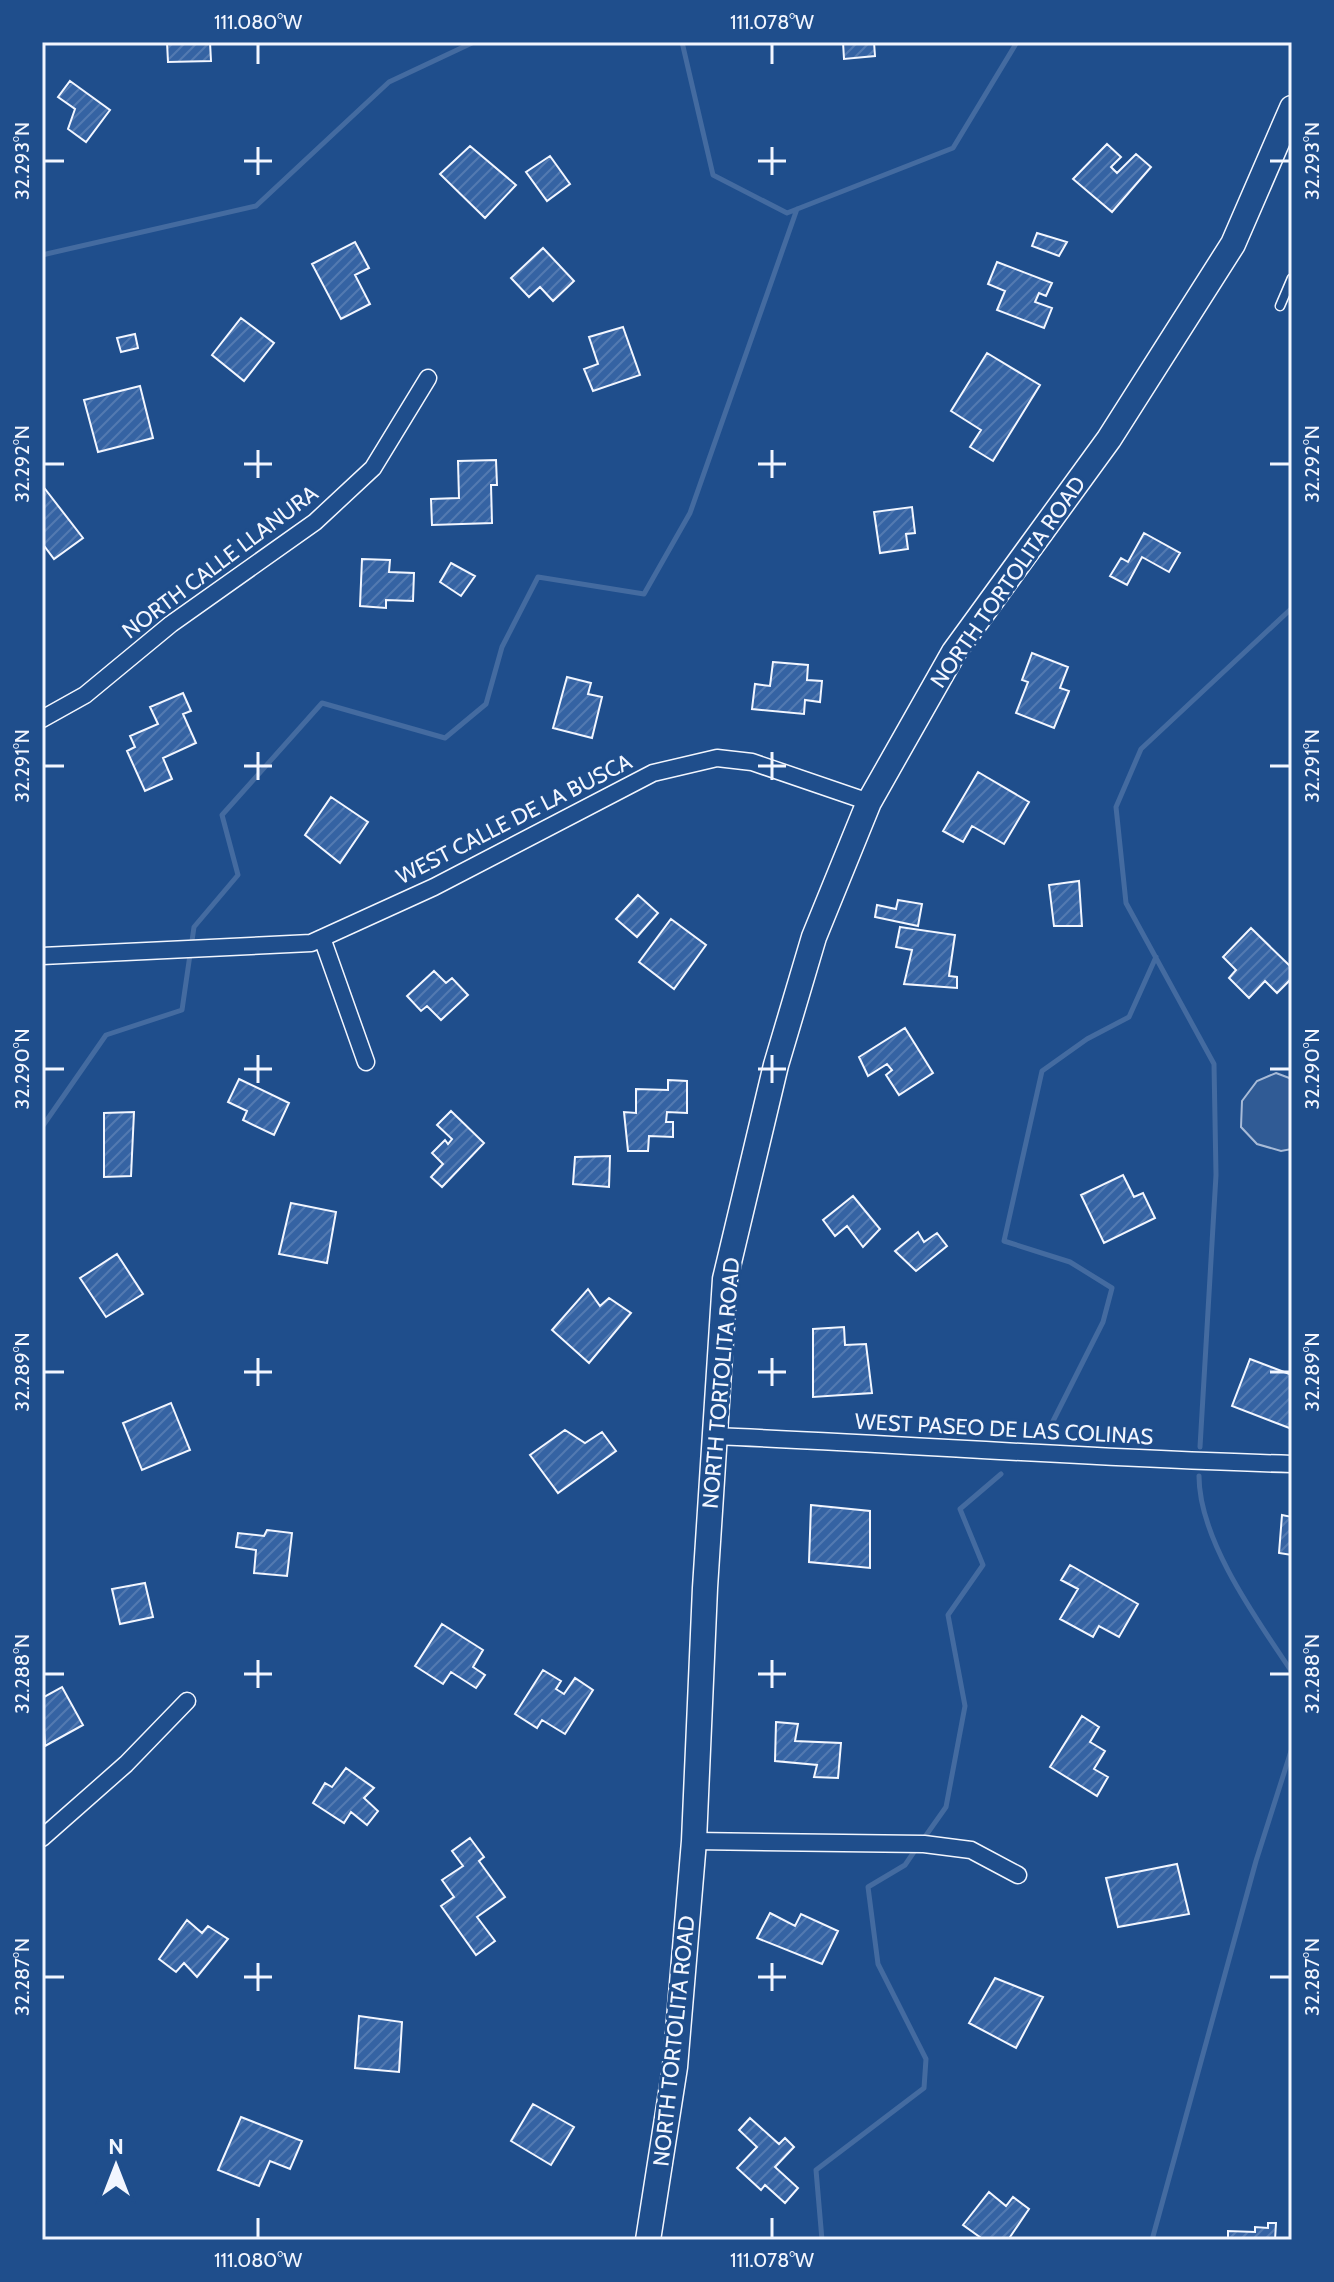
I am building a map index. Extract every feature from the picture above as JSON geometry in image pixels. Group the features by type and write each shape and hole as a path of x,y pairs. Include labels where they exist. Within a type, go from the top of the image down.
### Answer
{"street":[{"name":"NORTH TORTOLITA ROAD","path":"648,2240 675,2067 694,1841 725,1279 776,1065 814,937 869,802 954,652 1109,439 1233,244 1290,120"},
{"name":"NORTH CALLE LLANURA","path":"42,719 85,695 171,624 315,522 373,468 428,378"},
{"name":"WEST CALLE DE LA BUSCA","path":"42,956 311,943 448,880 632,783 717,758 752,762 869,802"},
{"path":"322,938 366,1062"},
{"name":"WEST PASEO DE LAS COLINAS","path":"714,1436 958,1446 1176,1461 1292,1464"},
{"path":"42,1838 126,1764 187,1701"},
{"path":"694,1841 924,1844 971,1850 1018,1875"}],"lane":[{"path":"1280,306 1292,278"}],"shaded area":[{"path":"1276,1073 1292,1079 1292,1149 1281,1151 1257,1144 1241,1127 1242,1101 1257,1081"}],"building":[{"path":"167,42 210,42 211,61 168,62"},
{"path":"843,42 874,42 875,56 844,59"},
{"path":"70,81 110,110 86,142 68,129 75,109 58,97"},
{"path":"1107,144 1121,157 1111,167 1117,173 1136,154 1151,167 1112,212 1073,179"},
{"path":"470,146 516,185 485,218 440,174"},
{"path":"550,156 570,184 547,201 526,172"},
{"path":"1037,233 1067,242 1059,256 1032,246"},
{"path":"355,242 369,268 355,275 370,304 341,319 312,264"},
{"path":"543,248 574,281 553,301 540,287 529,297 511,278"},
{"path":"997,262 1052,283 1046,296 1039,293 1035,302 1052,308 1044,328 997,310 1005,291 988,284"},
{"path":"241,318 274,343 244,381 212,355"},
{"path":"623,327 640,375 593,391 584,369 598,364 589,337"},
{"path":"135,334 138,348 121,352 117,338"},
{"path":"987,353 1040,385 993,461 970,447 981,430 951,411"},
{"path":"140,386 153,438 98,452 84,400"},
{"path":"496,460 497,485 491,485 492,523 432,525 431,499 459,498 458,461"},
{"path":"42,485 83,538 54,559 42,543"},
{"path":"912,507 915,533 906,534 908,549 880,553 874,512"},
{"path":"1144,533 1180,553 1169,572 1142,557 1127,585 1110,576 1121,558 1128,562"},
{"path":"362,559 390,560 389,572 414,573 413,601 386,600 386,608 360,606"},
{"path":"451,563 475,576 461,596 440,582"},
{"path":"1032,653 1068,667 1060,688 1069,691 1054,728 1016,713 1028,682 1022,680"},
{"path":"773,662 808,665 807,680 822,681 820,702 805,700 804,714 752,709 755,684 770,686"},
{"path":"567,677 591,683 588,694 602,697 592,738 553,728"},
{"path":"183,693 191,711 183,714 196,743 163,758 172,779 145,791 127,751 135,747 130,736 158,724 150,707"},
{"path":"978,772 1029,802 1004,844 972,826 963,842 943,831"},
{"path":"331,797 368,822 340,863 305,835"},
{"path":"1079,881 1082,926 1054,926 1049,885"},
{"path":"638,895 658,913 637,937 616,919"},
{"path":"898,900 922,904 918,926 875,917 877,905 896,909"},
{"path":"671,919 706,945 674,989 639,962"},
{"path":"900,927 955,935 949,976 957,977 957,988 904,984 912,950 896,947"},
{"path":"1251,928 1292,968 1292,978 1277,993 1265,981 1249,998 1229,978 1236,970 1223,957"},
{"path":"434,971 446,983 452,978 468,995 441,1020 427,1006 421,1011 407,996"},
{"path":"905,1028 933,1073 899,1095 886,1075 892,1070 887,1064 868,1076 859,1057"},
{"path":"239,1079 289,1103 274,1135 243,1120 247,1111 228,1102"},
{"path":"668,1080 687,1081 687,1113 667,1112 666,1122 673,1122 673,1137 649,1136 648,1151 628,1151 624,1112 636,1113 636,1089 668,1090"},
{"path":"451,1111 484,1143 442,1187 431,1177 443,1164 432,1153 445,1140 448,1144 452,1139 437,1125"},
{"path":"134,1112 131,1176 104,1177 104,1113"},
{"path":"610,1156 609,1187 573,1184 575,1157"},
{"path":"1123,1175 1134,1197 1143,1193 1155,1218 1104,1243 1081,1195"},
{"path":"853,1196 880,1229 863,1247 847,1226 835,1236 823,1220"},
{"path":"291,1203 336,1212 327,1263 279,1254"},
{"path":"918,1232 924,1242 937,1233 947,1246 916,1271 895,1251"},
{"path":"117,1254 143,1294 106,1317 80,1278"},
{"path":"588,1289 600,1306 609,1298 631,1313 589,1363 552,1330"},
{"path":"844,1327 845,1345 866,1344 872,1393 813,1397 813,1329"},
{"path":"1250,1359 1292,1375 1292,1429 1232,1406"},
{"path":"171,1403 190,1450 142,1470 123,1423"},
{"path":"565,1430 585,1443 602,1432 616,1451 558,1493 530,1455"},
{"path":"811,1505 870,1511 870,1568 809,1562"},
{"path":"1282,1515 1292,1517 1292,1555 1279,1553"},
{"path":"267,1530 292,1533 287,1576 254,1573 256,1550 236,1547 238,1533 264,1536"},
{"path":"1070,1565 1138,1604 1119,1637 1099,1626 1093,1637 1060,1619 1078,1589 1061,1580"},
{"path":"145,1583 153,1617 120,1624 112,1589"},
{"path":"442,1624 483,1650 473,1667 485,1675 476,1688 451,1672 443,1684 415,1666"},
{"path":"543,1670 561,1681 556,1689 564,1694 575,1678 593,1690 565,1734 542,1720 537,1728 515,1714"},
{"path":"62,1687 83,1725 45,1746 42,1698"},
{"path":"1082,1716 1099,1727 1090,1742 1105,1751 1094,1769 1108,1777 1097,1796 1050,1767"},
{"path":"776,1722 798,1724 795,1741 841,1743 838,1778 814,1777 817,1765 775,1761"},
{"path":"346,1768 374,1788 364,1798 378,1811 367,1825 351,1812 344,1823 313,1803 325,1783 332,1787"},
{"path":"470,1838 484,1857 479,1861 505,1897 477,1917 495,1941 476,1955 441,1906 454,1897 442,1880 463,1866 452,1851"},
{"path":"1177,1864 1189,1914 1118,1927 1106,1878"},
{"path":"770,1913 795,1926 801,1914 838,1931 822,1964 757,1938"},
{"path":"187,1920 202,1933 208,1926 228,1939 197,1977 184,1963 176,1972 159,1959"},
{"path":"995,1978 1043,1997 1016,2048 969,2023"},
{"path":"359,2016 402,2022 399,2072 355,2068"},
{"path":"533,2104 574,2127 551,2165 511,2141"},
{"path":"241,2117 302,2141 290,2169 270,2161 259,2186 218,2170"},
{"path":"750,2118 779,2144 785,2138 794,2147 775,2167 798,2188 785,2203 765,2185 761,2190 737,2168 757,2147 739,2130"},
{"path":"989,2192 1006,2206 1013,2197 1029,2209 1008,2240 984,2240 963,2225"},
{"path":"1268,2223 1276,2223 1275,2240 1228,2240 1228,2231 1255,2232 1255,2227 1268,2228"}],"waterway":[{"path":"42,255 256,206 389,82 474,42"},
{"path":"682,42 713,175 787,213 953,148 1017,42"},
{"path":"42,1127 106,1035 182,1010 194,927 238,875 222,815 322,703 445,738 486,704 502,647 538,577 644,594 690,513 797,209"},
{"path":"1200,1447 1216,1175 1214,1064 1126,903 1116,807 1141,749 1292,608"},
{"path":"1047,1433 1103,1322 1112,1288 1070,1262 1004,1241 1042,1071 1087,1039 1129,1017 1156,957"},
{"path":"922,1841 946,1807 965,1706 948,1615 983,1565 960,1509 1001,1474"},
{"path":"1199,1476 1202,1501 1219,1552 1247,1604 1292,1672"},
{"path":"1152,2240 1256,1861 1292,1748"},
{"path":"822,2240 816,2170 924,2088 926,2059 878,1964 868,1887 905,1865 916,1849"}]}
